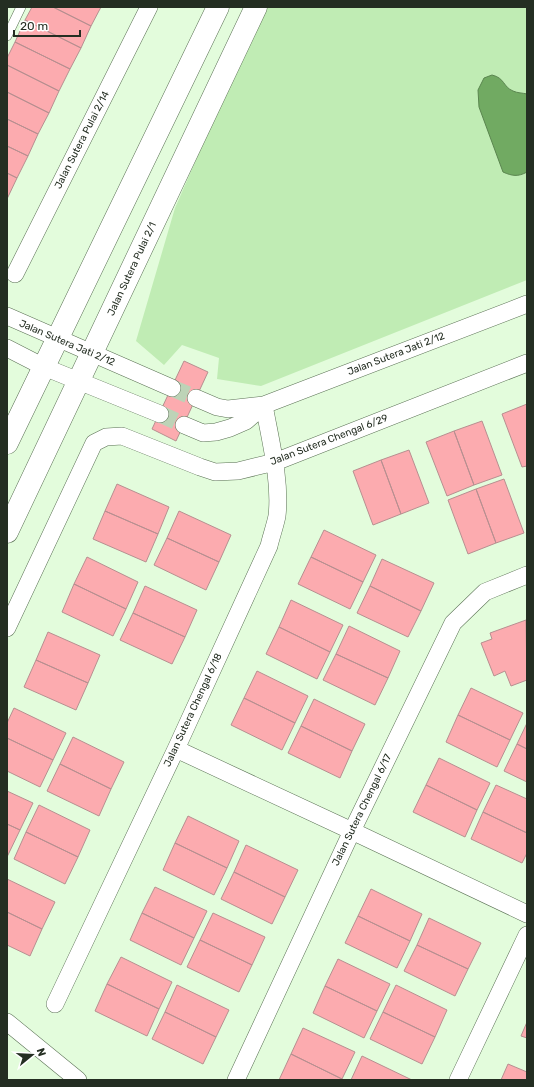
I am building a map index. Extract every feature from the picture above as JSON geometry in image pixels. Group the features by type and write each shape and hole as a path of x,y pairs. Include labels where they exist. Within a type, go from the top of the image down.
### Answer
{"main road":[{"path":"7,443 218,7"},
{"name":"Jalan Sutera Pulai 2/1","path":"7,532 256,7"}],"street":[{"name":"Jalan Sutera Pulai 2/14","path":"15,274 149,7"},
{"name":"Jalan Sutera Jati 2/12","path":"196,398 217,407 228,409 264,405 527,304"},
{"name":"Jalan Sutera Jati 2/12","path":"7,316 172,388"},
{"path":"7,348 44,367 160,414"},
{"name":"Jalan Sutera Chengal 6/29","path":"7,628 94,443 106,437 122,436 215,472 238,471 274,462 527,363"},
{"name":"Jalan Sutera Jati 2/12","path":"184,425 203,433 216,432 246,421 264,405"},
{"name":"Jalan Sutera Chengal 6/18","path":"55,1004 176,749 268,546 277,516 277,486 264,405"},
{"name":"Jalan Sutera Chengal 6/17","path":"236,1080 352,831 453,623 485,592 527,575"},
{"path":"176,749 527,914"},
{"path":"458,1080 527,935"},
{"path":"7,1022 78,1080"}],"lane":[{"path":"7,36 21,7"}],"shaded area":[{"path":"263,7 527,7 527,280 261,386 217,379 219,358 182,345 164,365 136,341 175,208"},
{"path":"492,75 502,80 510,89 527,94 527,172 521,175 512,175 503,172 479,107 478,90 484,78"}],"building":[{"path":"32,7 53,7 91,26 81,48 25,20"},
{"path":"53,7 101,7 91,26"},
{"path":"25,20 81,48 70,69 15,42"},
{"path":"15,42 70,69 59,91 7,65 7,58"},
{"path":"7,65 59,91 49,113 7,92"},
{"path":"7,92 49,113 38,134 7,119"},
{"path":"7,119 38,134 28,156 7,146"},
{"path":"7,146 28,156 17,178 7,173"},
{"path":"7,173 17,178 7,199"},
{"path":"184,361 208,372 176,441 152,429"},
{"path":"527,404 527,466 522,467 502,414"},
{"path":"482,421 502,475 474,485 454,431"},
{"path":"454,431 474,485 447,496 426,442"},
{"path":"409,450 429,503 401,514 381,460"},
{"path":"381,460 401,514 373,525 353,471"},
{"path":"504,479 524,533 496,543 476,489"},
{"path":"117,484 169,507 158,534 105,511"},
{"path":"476,489 496,543 468,554 448,500"},
{"path":"105,511 158,534 146,562 93,539"},
{"path":"179,511 231,535 219,562 167,538"},
{"path":"324,530 376,555 363,582 311,557"},
{"path":"167,538 219,562 206,590 154,565"},
{"path":"87,557 138,582 126,609 74,584"},
{"path":"311,557 363,582 350,609 298,584"},
{"path":"382,559 434,583 421,611 370,586"},
{"path":"74,584 126,609 113,636 62,612"},
{"path":"145,586 197,610 185,637 133,613"},
{"path":"370,586 421,611 408,637 357,613"},
{"path":"291,600 343,625 330,652 279,627"},
{"path":"133,613 185,637 172,664 120,640"},
{"path":"526,620 527,680 511,686 505,671 494,676 481,643 492,639 490,633"},
{"path":"349,626 400,651 388,678 336,654"},
{"path":"279,627 330,652 317,679 266,654"},
{"path":"48,632 100,655 88,683 36,660"},
{"path":"336,654 388,678 375,705 323,680"},
{"path":"36,660 88,683 76,710 24,687"},
{"path":"257,671 308,696 295,723 244,698"},
{"path":"471,688 523,713 510,740 458,715"},
{"path":"244,698 295,723 282,750 231,725"},
{"path":"314,699 365,724 352,751 301,726"},
{"path":"14,708 66,733 53,760 7,738 7,723"},
{"path":"458,715 510,740 497,767 446,742"},
{"path":"527,723 527,749 517,744"},
{"path":"301,726 352,751 340,778 288,753"},
{"path":"73,737 124,762 111,789 60,764"},
{"path":"7,738 53,760 40,787 7,771"},
{"path":"517,744 527,749 527,782 504,771"},
{"path":"439,758 490,783 477,810 426,785"},
{"path":"60,764 111,789 99,816 47,791"},
{"path":"426,785 477,810 465,837 413,812"},
{"path":"496,785 527,799 527,833 483,812"},
{"path":"7,791 33,803 20,830 7,824"},
{"path":"39,805 90,830 78,857 26,832"},
{"path":"483,812 527,833 527,853 522,863 471,839"},
{"path":"188,816 239,841 227,868 175,843"},
{"path":"7,824 20,830 7,857"},
{"path":"26,832 78,857 65,884 14,859"},
{"path":"175,843 227,868 214,895 163,870"},
{"path":"246,845 298,870 285,897 234,872"},
{"path":"234,872 285,897 272,924 221,899"},
{"path":"7,879 55,902 42,929 7,912"},
{"path":"155,887 207,911 194,938 142,913"},
{"path":"371,889 422,914 410,941 358,916"},
{"path":"7,912 42,929 30,956 7,945"},
{"path":"142,913 194,938 181,965 130,940"},
{"path":"213,913 265,937 252,965 200,940"},
{"path":"358,916 410,941 397,968 345,943"},
{"path":"429,918 481,943 468,969 417,945"},
{"path":"200,940 252,965 239,992 187,967"},
{"path":"417,945 468,969 455,996 404,971"},
{"path":"121,957 172,982 159,1009 107,984"},
{"path":"338,959 390,984 377,1011 325,986"},
{"path":"107,984 159,1009 147,1036 95,1011"},
{"path":"177,985 229,1010 216,1037 165,1012"},
{"path":"396,985 447,1010 435,1037 383,1012"},
{"path":"325,986 377,1011 364,1038 313,1013"},
{"path":"165,1012 216,1037 203,1064 152,1039"},
{"path":"383,1012 435,1037 422,1064 370,1039"},
{"path":"527,1022 527,1038 521,1036"},
{"path":"303,1028 355,1052 342,1079 291,1054"},
{"path":"291,1054 342,1079 342,1080 279,1080"},
{"path":"362,1056 412,1080 351,1080"},
{"path":"508,1064 527,1072 527,1080 501,1080"}],"tunnel":[{"path":"172,388 196,398"},
{"path":"160,414 184,425"}]}
